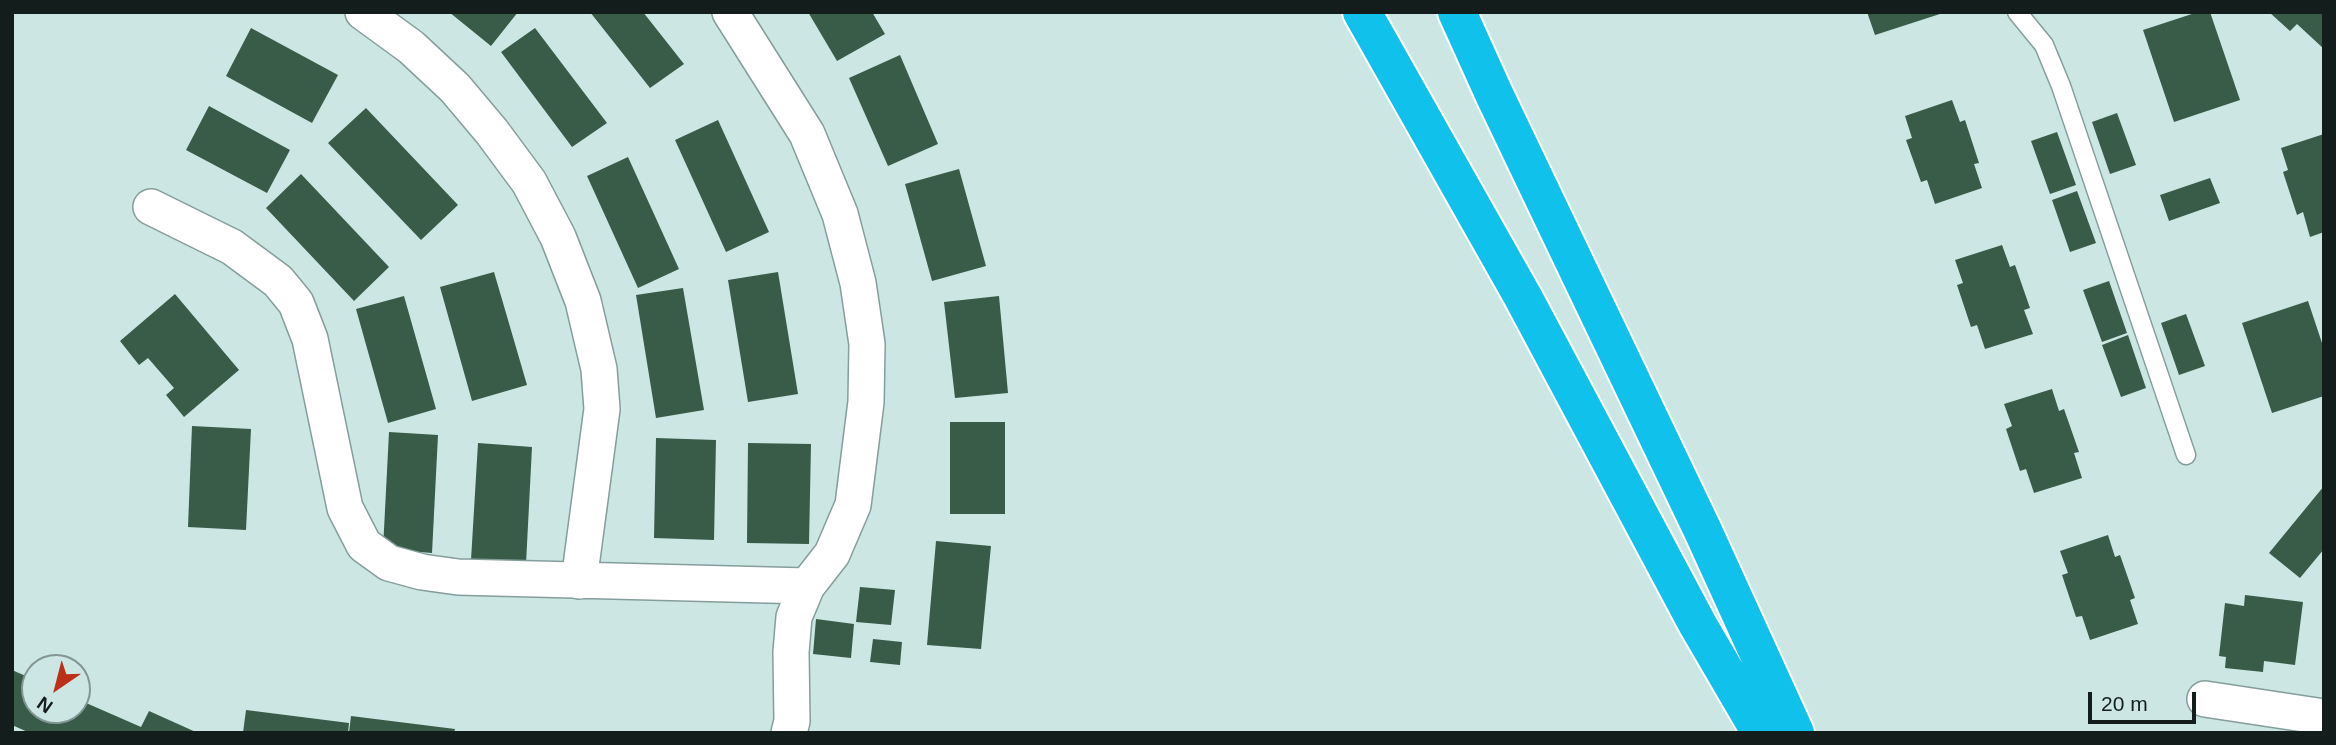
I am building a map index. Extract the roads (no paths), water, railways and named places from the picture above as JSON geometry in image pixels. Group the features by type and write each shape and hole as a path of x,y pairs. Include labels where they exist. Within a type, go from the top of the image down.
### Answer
{"highway":[{"path":"1362,12 1523,297 1698,625 1761,733"},
{"path":"1457,12 1703,531 1795,733"}],"street":[{"path":"363,12 419,55 454,88 492,132 529,182 558,237 583,301 599,369 602,409 579,581"},
{"path":"730,12 807,134 840,214 858,283 867,344 866,402 853,505 832,554 807,586 794,617 791,652 792,721 789,733"},
{"path":"151,207 232,247 278,281 296,303 310,339 345,508 364,545 389,563 422,572 458,577 807,586"},
{"path":"2205,699 2324,717"}],"lane":[{"path":"2017,12 2044,45 2061,86 2186,454"}]}
